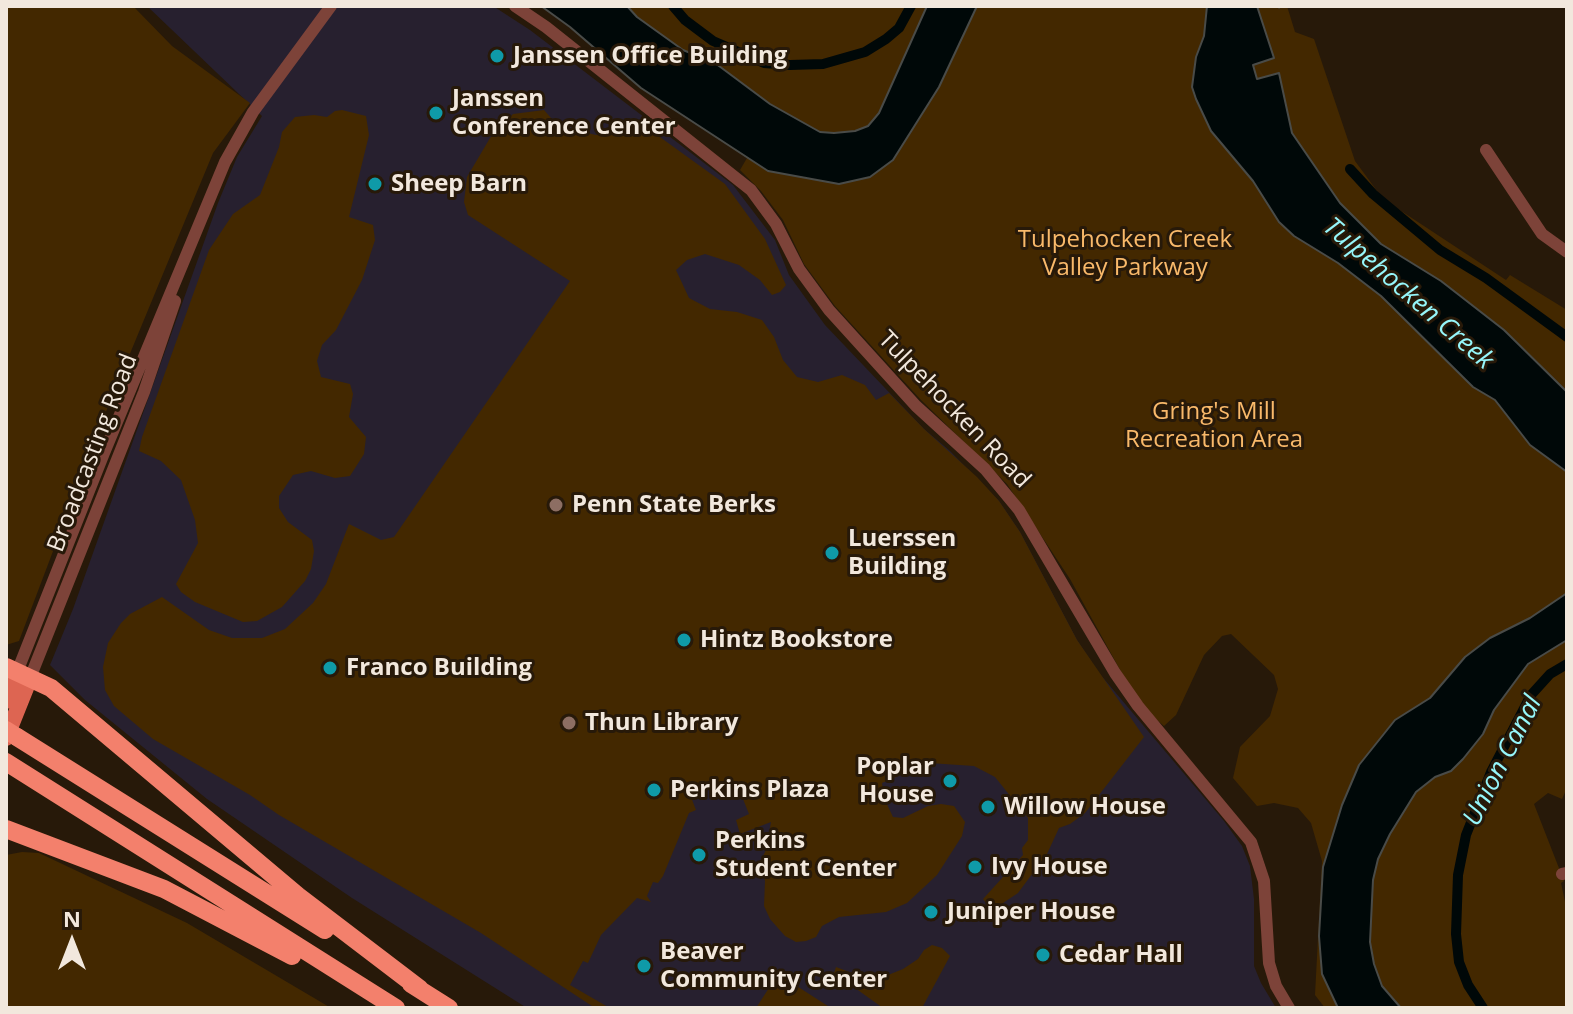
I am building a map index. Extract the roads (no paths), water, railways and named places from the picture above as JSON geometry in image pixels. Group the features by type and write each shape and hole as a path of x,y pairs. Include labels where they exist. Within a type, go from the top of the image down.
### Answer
{"highway":[{"path":"18,672 51,688 298,896 420,989"},
{"path":"10,735 449,1008"},
{"path":"6,762 396,1008"},
{"path":"6,829 164,889 387,1008"},
{"path":"6,842 46,843"}],"main road":[{"name":"Broadcasting Road","path":"6,701 18,672"},
{"name":"Broadcasting Road","path":"10,735 18,672"}],"street":[{"name":"Broadcasting Road","path":"18,672 144,392 217,181 236,140 331,6"},
{"name":"Tulpehocken Road","path":"515,6 546,27 751,190 776,224 799,269 829,310 916,406 985,469 1019,510 1115,673 1138,706 1251,842 1258,855 1264,881 1269,963 1276,986 1289,1008"},
{"path":"1486,150 1542,234 1567,252"}],"water":[{"path":"541,6 627,6 637,17 683,50 715,63 770,104 820,132 834,133 868,126 879,113 927,6 977,6 939,87 893,160 870,177 839,184 768,171 641,88"},
{"name":"Tulpehocken Creek","path":"1207,6 1257,6 1274,58 1253,65 1257,79 1279,73 1292,133 1340,203 1381,244 1441,281 1504,330 1567,392 1567,472 1530,445 1495,400 1473,387 1381,296 1338,263 1294,236 1279,222 1253,181 1211,131 1192,87 1196,57 1204,36"},
{"path":"1567,593 1567,640 1528,664 1463,759 1451,771 1435,777 1416,792 1378,859 1373,880 1370,942 1382,986 1401,1008 1338,1008 1322,974 1319,936 1323,867 1342,805 1359,765 1395,720 1430,698 1465,657 1490,638 1530,618"}],"waterway":[{"name":"Union Canal","path":"673,6 685,20 713,41 764,63 790,65 823,64 865,52 899,28 911,6"},
{"name":"Union Canal","path":"1350,169 1373,194 1440,250 1486,278 1567,337"},
{"name":"Union Canal","path":"1483,1008 1468,985 1459,962 1456,934 1458,875 1466,835 1491,772 1531,695 1550,674 1567,664"}],"place":[{"name":"Janssen Office Building","path":"497,56"},
{"name":"Janssen Conference Center","path":"436,113"},
{"name":"Sheep Barn","path":"375,184"},
{"name":"Penn State Berks","path":"556,505"},
{"name":"Luerssen Building","path":"832,553"},
{"name":"Hintz Bookstore","path":"684,640"},
{"name":"Franco Building","path":"330,668"},
{"name":"Thun Library","path":"569,723"},
{"name":"Poplar House","path":"950,781"},
{"name":"Perkins Plaza","path":"654,790"},
{"name":"Willow House","path":"988,807"},
{"name":"Perkins Student Center","path":"699,855"},
{"name":"Ivy House","path":"975,867"},
{"name":"Juniper House","path":"931,912"},
{"name":"Cedar Hall","path":"1043,955"},
{"name":"Beaver Community Center","path":"644,966"}],"park label":[{"name":"Tulpehocken Creek Valley Parkway","path":"1125,254"},
{"name":"Gring's Mill Recreation Area","path":"1214,426"}]}
